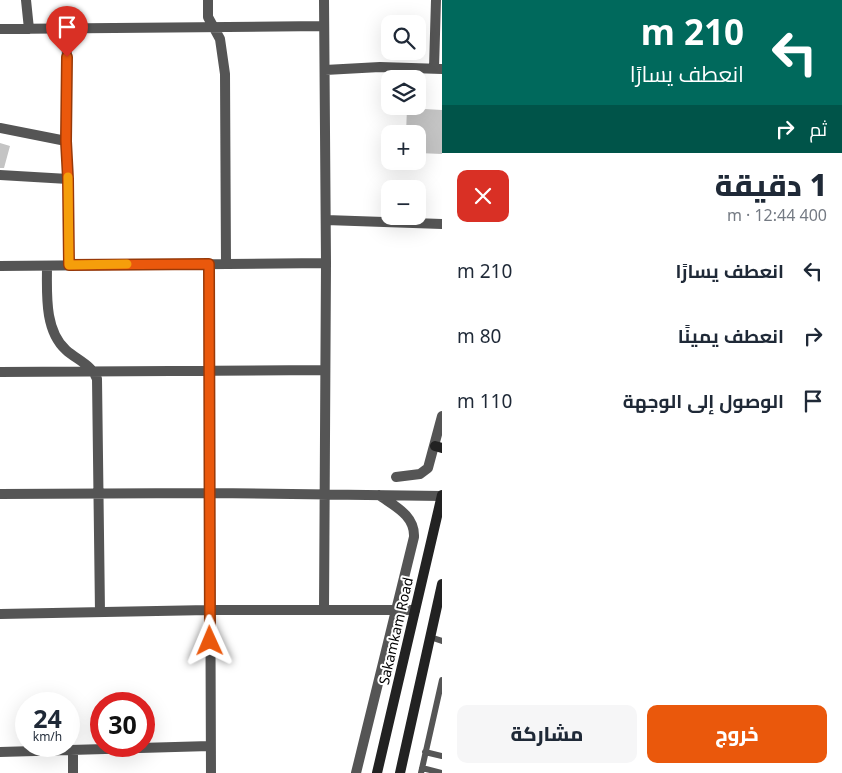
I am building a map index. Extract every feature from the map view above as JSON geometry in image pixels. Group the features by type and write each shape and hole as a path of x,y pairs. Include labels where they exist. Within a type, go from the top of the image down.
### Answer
{"main road":[{"name":"Sakamkam Road","path":"377,773 442,496"},
{"path":"400,773 442,584"}],"street":[{"path":"26,0 29,29"},
{"path":"208,0 208,17 220,39 225,74 226,264"},
{"path":"324,0 326,220 324,610"},
{"path":"325,70 380,67 438,69 436,0"},
{"path":"0,29 324,26"},
{"path":"67,29 66,141 69,265"},
{"path":"0,128 66,141"},
{"path":"0,175 68,179"},
{"path":"326,220 442,224"},
{"path":"0,266 326,263"},
{"path":"209,264 211,773"},
{"path":"47,266 48,300 54,333 65,350 94,372 97,379 100,612"},
{"path":"0,372 325,370"},
{"path":"396,477 415,476 425,472 438,447 442,416"},
{"path":"0,494 209,493 442,496"},
{"path":"356,773 414,532 407,515 379,495"},
{"path":"0,614 209,610 415,610"},
{"path":"80,750 210,746"},
{"path":"0,752 15,752"},
{"path":"73,757 73,773"}],"lane":[{"path":"430,637 442,640"},
{"path":"442,680 421,771 442,773"},
{"path":"426,752 442,756"}],"building":[{"path":"426,109 442,110 442,154 426,153 426,125 406,125 407,115 426,115"},
{"path":"0,143 10,146 4,168 0,168"}],"slow traffic":[{"path":"68,177 69,265 127,264"}],"route":[{"path":"67,57 66,141 69,265 209,264 210,641"}]}
